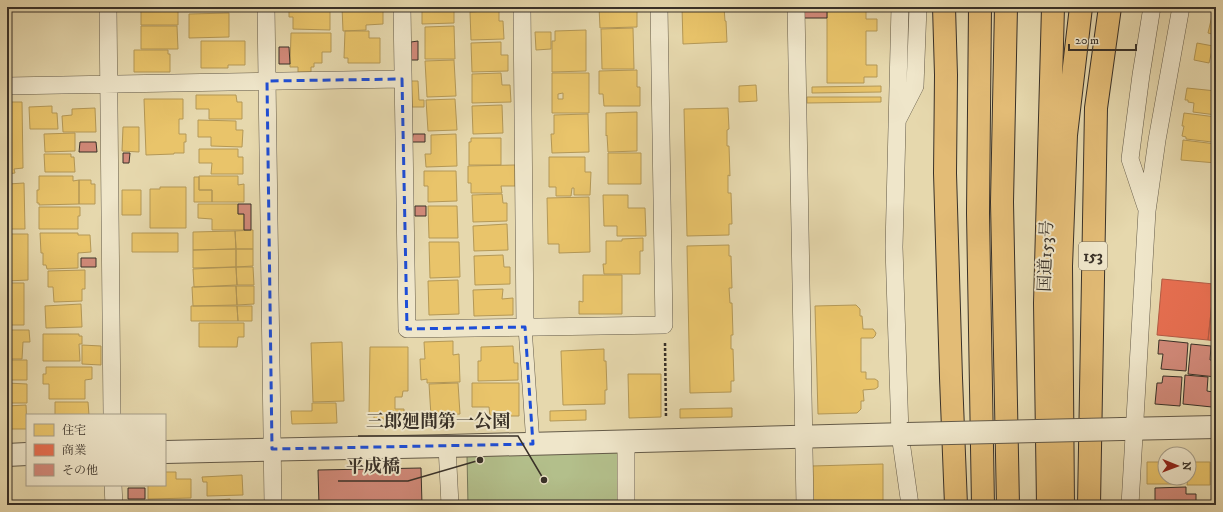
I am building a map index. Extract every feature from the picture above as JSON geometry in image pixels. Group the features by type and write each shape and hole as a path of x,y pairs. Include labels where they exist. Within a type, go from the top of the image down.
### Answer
{"highway":[{"path":"944,7 946,75 945,173 956,505"},
{"path":"980,7 978,212 983,505"},
{"path":"1006,7 1002,202 1008,505"},
{"name":"国道153号","path":"1048,505 1045,303 1053,7"},
{"path":"1063,505 1061,266 1066,135 1081,7"},
{"name":"153","path":"1089,505 1096,108 1110,7"}],"street":[{"path":"108,7 112,414"},
{"path":"266,7 273,505"},
{"path":"402,7 407,329 664,325 659,7"},
{"path":"522,7 525,327 533,444"},
{"path":"796,7 805,436 805,505"},
{"path":"900,7 894,247 904,434 910,505"},
{"path":"896,123 915,86 918,7"},
{"path":"1147,211 1130,159 1141,74 1152,7"},
{"path":"1130,505 1128,429 1147,211 1157,140 1181,7"},
{"path":"7,86 402,79"},
{"path":"166,452 1216,427"},
{"path":"626,441 626,505"},
{"path":"447,446 450,505"},
{"path":"7,454 26,454"},
{"path":"113,486 114,505"}],"path":[{"path":"664,325 667,440"}],"highlighted area":[{"path":"402,79 407,329 525,327 533,444 272,449 267,81"}],"green space":[{"path":"621,451 621,505 468,505 467,455"}],"building: 住宅":[{"path":"141,7 178,7 178,25 141,25"},
{"path":"187,7 222,7 223,10 187,11"},
{"path":"222,7 248,7 248,9 223,10"},
{"path":"289,7 330,7 330,30 293,29 293,17 289,17"},
{"path":"342,7 383,7 383,24 366,25 366,30 343,31"},
{"path":"424,7 454,7 454,23 422,24 422,10"},
{"path":"469,7 500,7 500,8 469,9"},
{"path":"599,7 637,7 637,27 600,28"},
{"path":"682,7 724,7 727,42 683,44"},
{"path":"827,7 866,7 866,19 877,19 877,31 866,31 866,65 877,65 877,77 864,77 864,83 827,83"},
{"path":"1214,7 1216,7 1216,35 1208,33"},
{"path":"499,10 499,21 503,21 504,39 471,40 470,12"},
{"path":"229,13 229,37 189,38 189,14"},
{"path":"141,26 177,26 178,49 141,49"},
{"path":"454,26 455,59 425,59 425,27"},
{"path":"633,28 634,69 602,69 601,29"},
{"path":"586,30 586,71 552,72 552,41 555,41 555,31"},
{"path":"345,31 369,31 369,38 380,38 380,63 348,63 348,58 344,58"},
{"path":"535,32 551,32 551,49 536,50"},
{"path":"291,33 331,33 331,52 322,52 322,63 314,63 314,67 311,67 311,72 298,72 298,67 290,67"},
{"path":"201,41 245,41 245,65 228,65 228,68 201,68"},
{"path":"501,42 501,55 508,55 508,71 472,72 471,43"},
{"path":"1197,43 1213,46 1209,63 1194,60"},
{"path":"134,50 168,50 168,54 170,54 170,72 134,72"},
{"path":"454,60 456,96 427,97 425,61"},
{"path":"637,70 637,87 640,87 640,106 604,106 603,94 599,94 599,71"},
{"path":"501,73 502,85 510,85 511,102 472,103 472,74"},
{"path":"552,73 589,73 589,113 552,113","holes":["563,93 563,99 558,99 558,94"]},
{"path":"411,81 418,81 419,100 424,100 424,107 412,107"},
{"path":"756,85 757,101 739,102 739,86"},
{"path":"881,86 881,92 812,93 812,87"},
{"path":"1187,88 1216,91 1216,115 1193,112 1194,103 1185,100"},
{"path":"196,95 236,95 237,102 242,102 242,119 209,119 209,109 196,109"},
{"path":"807,97 881,97 881,102 807,103"},
{"path":"144,99 183,99 183,119 179,119 179,134 186,134 184,153 146,155"},
{"path":"455,99 457,130 428,131 426,100"},
{"path":"7,102 22,102 23,168 14,169 15,173 7,174"},
{"path":"502,105 503,133 473,134 472,106"},
{"path":"52,106 52,113 57,113 58,129 30,129 29,107"},
{"path":"95,108 96,132 63,132 62,116 72,115 72,109"},
{"path":"728,108 729,129 727,130 727,146 729,146 730,176 728,175 728,193 731,193 732,224 729,224 729,235 687,236 684,109"},
{"path":"637,112 637,151 608,152 606,113"},
{"path":"1184,113 1216,117 1212,142 1186,139 1186,137 1182,136"},
{"path":"588,114 589,152 552,153 551,134 554,134 554,115"},
{"path":"198,120 236,121 236,130 243,130 242,147 211,146 211,137 198,137"},
{"path":"123,127 139,127 139,152 122,151"},
{"path":"75,133 75,151 45,152 44,134"},
{"path":"456,134 457,166 426,167 425,154 431,154 431,135"},
{"path":"471,138 501,138 501,165 469,165 469,142 471,142"},
{"path":"1183,140 1216,144 1216,163 1181,160"},
{"path":"199,149 238,149 238,157 243,157 243,174 211,174 212,163 199,163"},
{"path":"608,153 641,153 641,184 608,184"},
{"path":"44,154 71,154 71,157 74,157 75,172 45,172"},
{"path":"549,157 585,157 585,172 591,172 590,195 574,195 574,188 572,188 571,196 556,196 556,187 549,187"},
{"path":"515,165 515,186 501,186 502,193 471,193 471,183 468,183 468,166"},
{"path":"424,171 456,171 457,201 428,202 428,186 424,186"},
{"path":"39,176 73,176 73,181 79,180 79,204 39,205 39,203 37,203 37,190 39,190"},
{"path":"199,176 238,176 238,185 244,184 244,202 212,202 212,190 199,190"},
{"path":"194,177 199,177 199,190 212,190 212,202 194,202"},
{"path":"79,180 91,180 91,184 95,184 95,204 79,204"},
{"path":"24,183 25,229 7,229 8,184"},
{"path":"160,187 186,187 186,228 150,228 150,189 160,189"},
{"path":"122,190 141,190 141,215 122,215"},
{"path":"502,194 503,203 507,203 507,221 473,222 472,195"},
{"path":"603,195 628,195 628,208 645,208 646,236 617,236 617,226 604,226"},
{"path":"589,197 590,252 559,253 559,244 548,244 547,198"},
{"path":"198,204 238,204 238,214 244,214 244,230 212,230 212,219 198,218"},
{"path":"428,206 457,206 458,238 429,238"},
{"path":"39,207 80,207 78,229 39,229"},
{"path":"507,224 508,250 474,251 473,226"},
{"path":"253,230 253,249 236,249 235,231"},
{"path":"235,231 236,249 193,250 193,232"},
{"path":"40,233 78,233 78,235 90,235 91,252 78,253 78,268 47,269 46,265 43,265"},
{"path":"132,233 178,233 178,252 132,252"},
{"path":"7,234 28,234 28,280 7,281"},
{"path":"643,238 643,251 640,251 640,274 604,274 603,264 606,264 606,241 622,241 622,239"},
{"path":"429,242 459,242 460,277 430,278"},
{"path":"729,245 729,256 731,256 732,288 729,288 730,303 732,303 733,335 731,335 731,349 733,349 734,381 731,381 731,392 690,393 687,246"},
{"path":"236,249 253,249 253,266 236,267"},
{"path":"236,249 236,267 193,268 193,250"},
{"path":"503,255 504,267 510,267 510,284 475,285 474,256"},
{"path":"236,267 253,267 254,285 237,285"},
{"path":"236,267 237,285 194,287 193,269"},
{"path":"85,270 85,289 82,289 82,301 54,302 53,287 48,287 48,271"},
{"path":"583,275 622,275 622,314 579,314 579,301 583,302"},
{"path":"458,280 459,314 429,315 428,281"},
{"path":"7,283 24,283 24,325 7,325"},
{"path":"236,286 237,305 193,306 192,287"},
{"path":"236,286 254,286 254,304 237,305"},
{"path":"503,289 502,299 513,298 513,315 474,316 473,290"},
{"path":"81,304 82,327 46,328 45,306"},
{"path":"856,305 860,309 863,329 873,329 876,333 873,338 861,338 861,372 866,372 866,379 875,379 878,381 878,387 875,389 863,390 864,401 861,401 861,409 857,413 818,414 815,306"},
{"path":"191,306 237,306 238,321 191,321"},
{"path":"237,306 252,306 252,321 238,321"},
{"path":"199,323 244,323 244,337 238,337 237,347 199,347"},
{"path":"7,330 29,330 30,342 23,342 22,359 7,359"},
{"path":"43,334 79,334 79,336 82,336 82,344 79,344 80,361 43,361"},
{"path":"453,341 453,355 459,354 460,382 427,383 427,379 421,380 420,359 425,359 424,342"},
{"path":"342,342 344,401 313,402 311,343"},
{"path":"82,345 101,346 101,365 82,364"},
{"path":"513,346 514,363 518,363 518,380 478,381 478,361 481,361 481,347"},
{"path":"370,347 408,347 408,391 403,391 402,397 395,397 395,409 404,409 404,419 374,419 374,415 369,415"},
{"path":"604,349 607,390 605,390 605,404 563,405 561,351"},
{"path":"7,360 27,360 27,380 7,380"},
{"path":"46,367 92,367 92,379 85,380 85,399 49,399 49,384 43,384 43,374 46,374"},
{"path":"628,374 661,374 661,417 629,418"},
{"path":"7,383 27,384 27,403 7,403"},
{"path":"458,383 460,414 431,416 429,384"},
{"path":"472,383 519,383 519,416 490,416 489,407 472,407"},
{"path":"55,402 88,402 89,414 55,414"},
{"path":"312,403 336,403 337,423 292,424 291,411 312,411"},
{"path":"26,405 26,429 7,429 7,406"},
{"path":"732,408 732,417 680,418 680,409"},
{"path":"586,410 586,420 550,421 550,411"},
{"path":"1147,462 1157,462 1157,484 1147,484"},
{"path":"1197,462 1210,462 1210,485 1197,485"},
{"path":"883,464 883,505 813,505 812,466"},
{"path":"166,472 176,472 176,479 191,479 191,498 148,499 148,486 166,486"},
{"path":"242,475 243,495 207,496 207,482 203,482 202,477"},
{"path":"230,499 231,504 245,503 245,505 209,505 209,501"},
{"path":"152,501 165,501 165,505 152,505"}],"building: 商業":[{"path":"1162,279 1214,284 1208,340 1157,335"},
{"path":"1214,284 1216,284 1216,341 1208,340"}],"building: その他":[{"path":"803,7 827,8 827,18 803,18"},
{"path":"418,41 418,60 411,60 411,42"},
{"path":"279,47 289,47 290,64 279,64"},
{"path":"413,134 425,134 425,142 412,142"},
{"path":"80,142 96,142 97,152 79,152"},
{"path":"123,153 130,153 129,163 123,163"},
{"path":"238,204 251,204 251,230 244,230 244,214 238,214"},
{"path":"415,206 426,206 426,216 415,216"},
{"path":"81,258 96,258 96,267 81,267"},
{"path":"1159,340 1188,343 1186,371 1161,369 1163,354 1158,354"},
{"path":"1191,344 1211,346 1210,360 1216,360 1216,377 1188,374"},
{"path":"1185,375 1208,377 1207,391 1213,392 1212,407 1183,404"},
{"path":"1163,376 1182,377 1180,406 1155,404 1157,383 1162,383"},
{"path":"421,468 422,505 319,505 318,470"},
{"path":"1186,487 1186,494 1196,494 1196,505 1155,505 1155,488"},
{"path":"128,488 145,488 145,499 128,499"}],"place":[{"name":"平成橋","path":"480,460"},
{"name":"三郎廻間第一公園","path":"544,480"}]}
